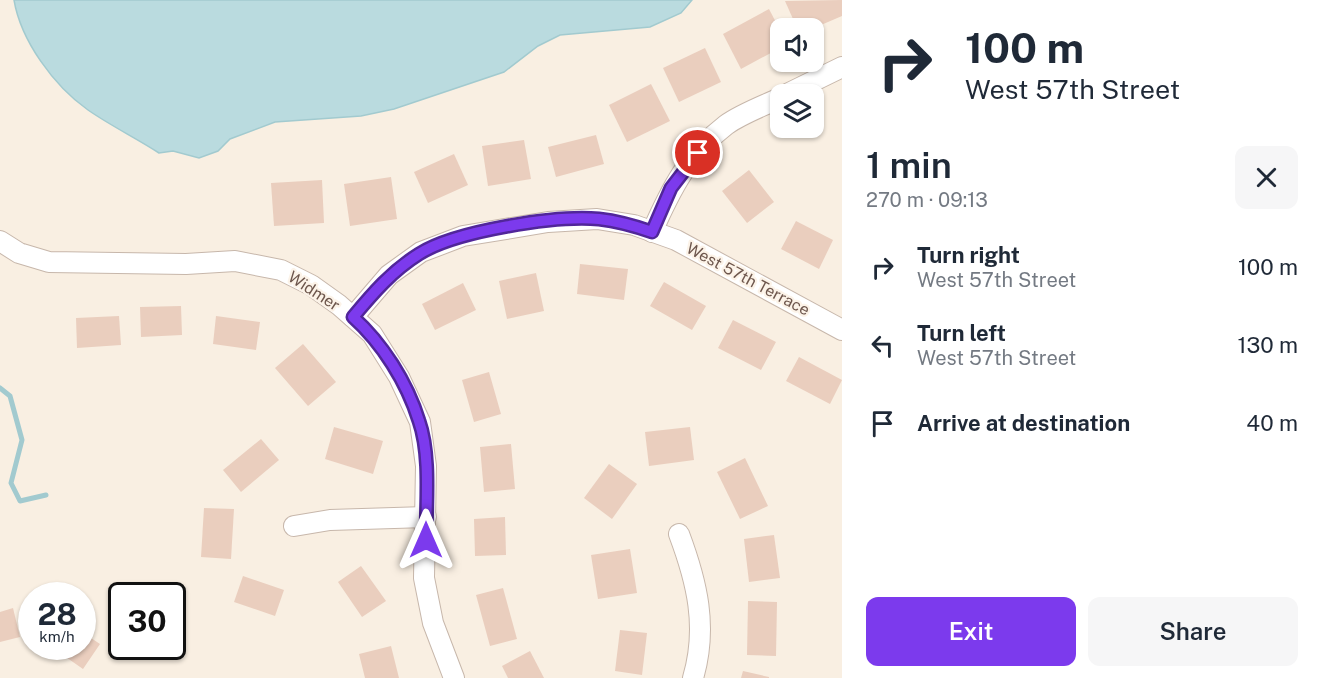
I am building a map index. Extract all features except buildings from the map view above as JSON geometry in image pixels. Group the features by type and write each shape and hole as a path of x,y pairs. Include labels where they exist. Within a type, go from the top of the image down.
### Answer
{"street":[{"path":"807,84 842,67"},
{"path":"652,232 671,188 709,140 727,124 770,103"},
{"name":"West 57th Terrace","path":"353,317 389,275 421,252 463,236 548,222 597,219 634,225 676,240 842,330"},
{"name":"Widmer","path":"0,242 19,253 49,262 186,264 235,261 281,270 311,285 372,334 399,377 420,422 426,466 424,579 433,623 454,678"},
{"path":"294,526 330,520 426,517"},
{"path":"679,534 691,567 701,613 700,645 693,678"}],"water":[{"path":"14,0 692,0 681,13 650,27 560,35 538,46 504,72 394,109 361,116 275,122 230,139 218,151 199,158 173,151 159,153 75,100 41,61 24,31"}],"waterway":[{"path":"0,388 10,396 22,440 11,483 20,501 46,495"}],"route":[{"path":"426,540 426,466 420,422 399,377 372,334 353,317 389,275 421,252 463,236 548,222 597,219 634,225 652,232 671,188 698,153"}]}
